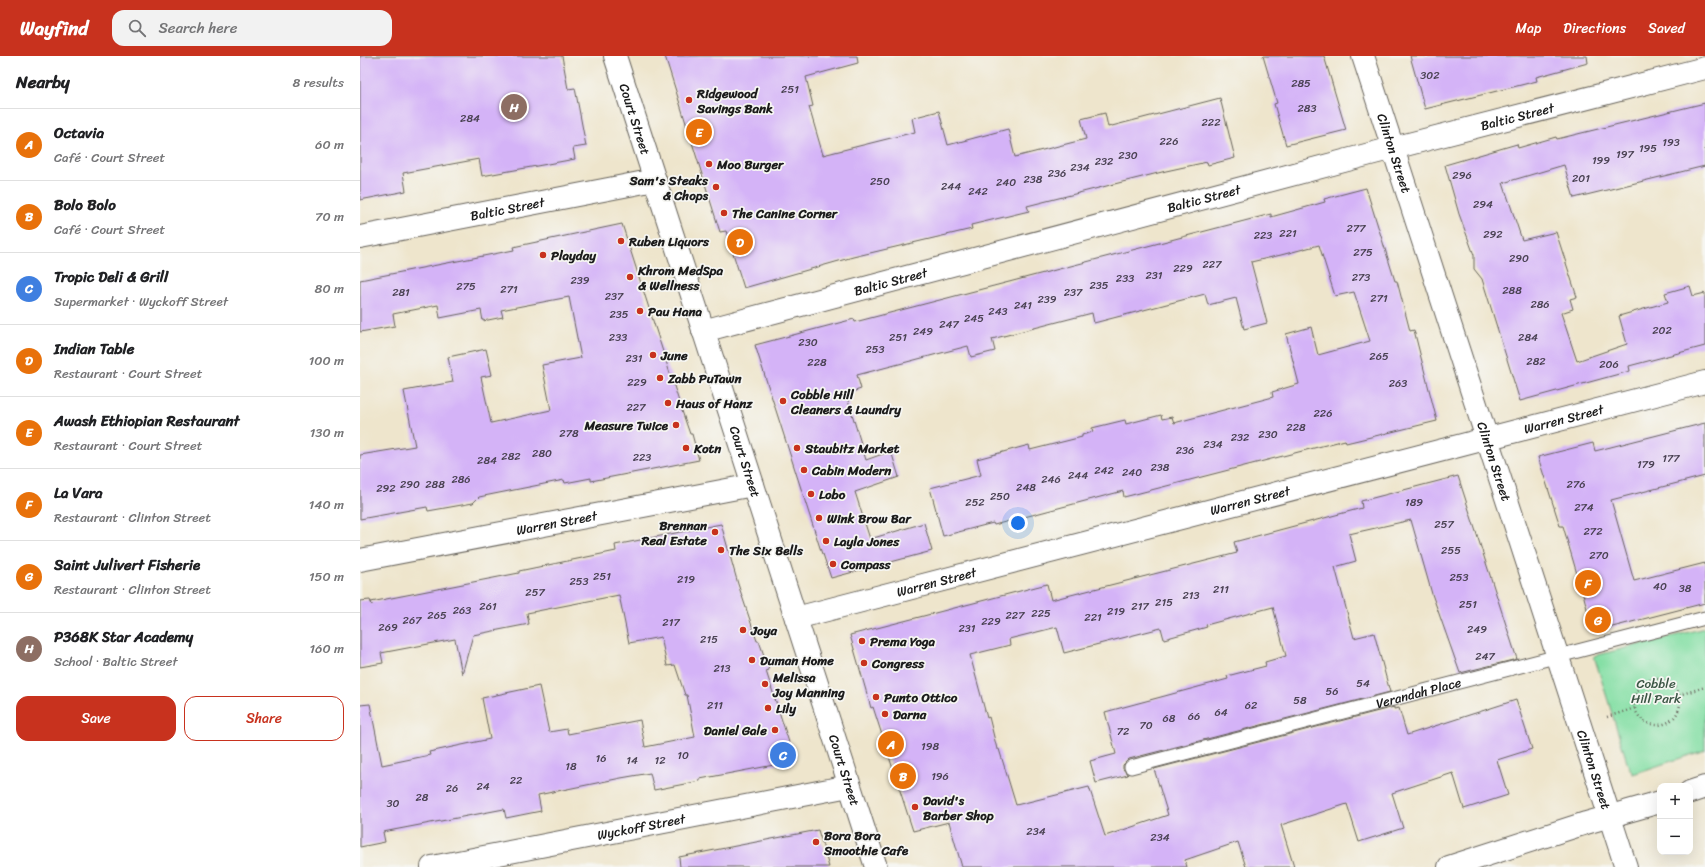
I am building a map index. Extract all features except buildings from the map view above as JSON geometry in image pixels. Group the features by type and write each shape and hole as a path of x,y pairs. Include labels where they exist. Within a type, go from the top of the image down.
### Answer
{"street":[{"name":"Court Street","path":"615,56 876,867"},
{"name":"Clinton Street","path":"1363,56 1626,867"},
{"name":"Baltic Street","path":"703,331 1393,148 1705,68"},
{"name":"Baltic Street","path":"360,237 655,180"},
{"name":"Warren Street","path":"796,618 1705,382"},
{"name":"Warren Street","path":"360,560 753,485"},
{"name":"Wyckoff Street","path":"432,867 849,786"},
{"path":"1693,791 1705,787"},
{"path":"1449,867 1657,803"}],"lane":[{"name":"Verandah Place","path":"1131,767 1705,618"}],"path":[{"path":"1659,679 1668,682 1675,688 1679,695 1680,704 1672,719 1664,723 1655,724 1646,722 1638,716 1634,699 1637,690 1643,684 1651,680 1659,679"},
{"path":"1679,695 1705,688"},
{"path":"1607,717 1635,708"}],"green space":[{"name":"Cobble Hill Park","path":"1705,628 1705,750 1633,774 1629,768 1594,656"}],"place":[{"name":"Ridgewood Savings Bank","path":"689,100"},
{"name":"P368K Star Academy","path":"514,107"},
{"name":"Awash Ethiopian Restaurant","path":"699,132"},
{"name":"Moo Burger","path":"709,164"},
{"name":"Sam's Steaks & Chops","path":"716,187"},
{"name":"The Canine Corner","path":"724,213"},
{"name":"Ruben Liquors","path":"621,241"},
{"name":"Indian Table","path":"740,242"},
{"name":"Playday","path":"543,255"},
{"name":"Khrom MedSpa & Wellness","path":"630,277"},
{"name":"Pau Hana","path":"640,311"},
{"name":"June","path":"653,355"},
{"name":"Zabb PuTawn","path":"660,378"},
{"name":"Cobble Hill Cleaners & Laundry","path":"783,401"},
{"name":"Haus of Hanz","path":"668,403"},
{"name":"Measure Twice","path":"676,425"},
{"name":"Kotn","path":"686,448"},
{"name":"Staubitz Market","path":"797,448"},
{"name":"Cabin Modern","path":"804,470"},
{"name":"Lobo","path":"811,494"},
{"name":"Wink Brow Bar","path":"819,518"},
{"name":"Brennan Real Estate","path":"715,532"},
{"name":"Layla Jones","path":"826,541"},
{"name":"The Six Bells","path":"721,550"},
{"name":"Compass","path":"833,564"},
{"name":"La Vara","path":"1588,583"},
{"name":"Saint Julivert Fisherie","path":"1598,620"},
{"name":"Joya","path":"743,630"},
{"name":"Prema Yoga","path":"862,641"},
{"name":"Duman Home","path":"752,660"},
{"name":"Congress","path":"864,663"},
{"name":"Melissa Joy Manning","path":"765,684"},
{"name":"Punto Ottico","path":"876,697"},
{"name":"Lily","path":"768,708"},
{"name":"Darna","path":"885,714"},
{"name":"Daniel Gale","path":"775,730"},
{"name":"Octavia","path":"891,744"},
{"name":"Tropic Deli & Grill","path":"783,755"},
{"name":"Bolo Bolo","path":"903,776"},
{"name":"David's Barber Shop","path":"915,807"},
{"name":"Bora Bora Smoothie Cafe","path":"816,842"}]}
